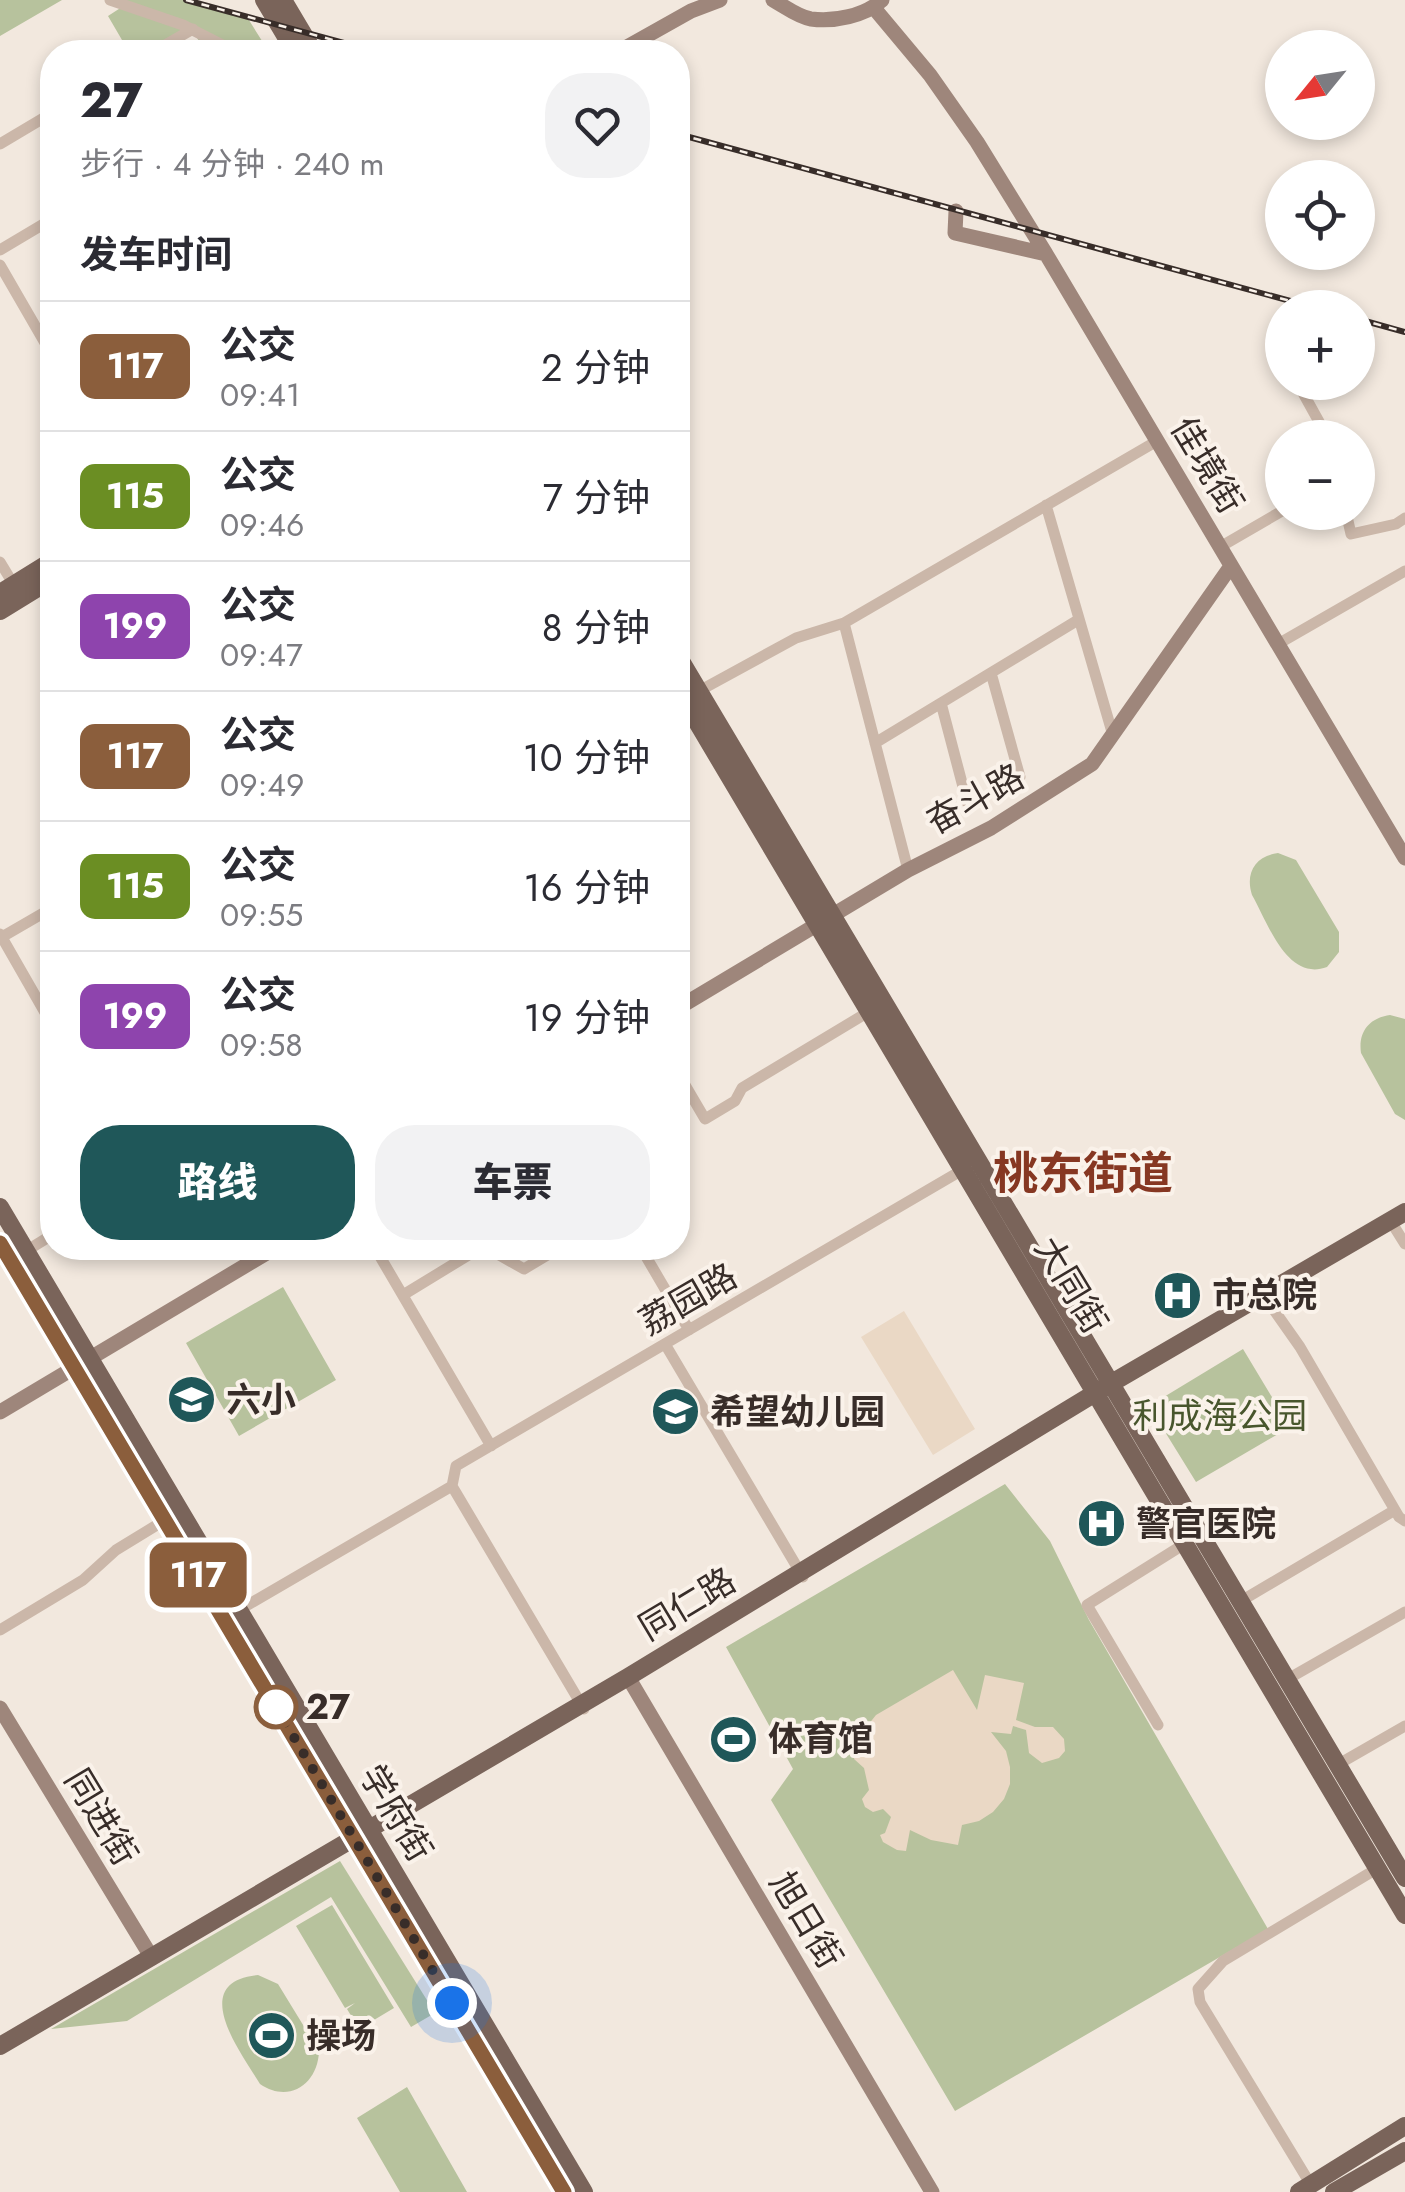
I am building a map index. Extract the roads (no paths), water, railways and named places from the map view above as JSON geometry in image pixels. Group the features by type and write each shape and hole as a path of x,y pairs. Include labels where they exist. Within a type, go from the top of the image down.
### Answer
{"main road":[{"path":"264,0 288,40"},
{"path":"282,0 307,40"},
{"path":"0,611 12,592 40,570"},
{"path":"12,592 40,584"},
{"name":"大同街","path":"690,707 826,919 1107,1393 1186,1543 1405,1914"},
{"name":"大同街","path":"826,919 870,1012 964,1169 1241,1601 1402,1868"},
{"name":"学府街","path":"0,1207 165,1520 584,2192"},
{"name":"同仁路","path":"0,2050 364,1838 1107,1393 1403,1226"},
{"name":"同仁路","path":"1107,1393 1403,1226"},
{"name":"学府街","path":"0,1243 239,1610 564,2192"},
{"name":"同仁路","path":"0,2050 152,1958 364,1838"},
{"path":"1305,2188 1405,2126"},
{"path":"1334,2192 1405,2152"}],"street":[{"path":"110,0 152,12 214,40"},
{"path":"639,40 691,11 720,0"},
{"path":"773,0 808,19 850,16 878,4"},
{"name":"佳境街","path":"878,4 958,115 1046,254 1405,858"},
{"path":"174,40 193,29"},
{"path":"0,144 40,119"},
{"path":"956,211 955,233 1046,254"},
{"path":"0,250 40,226"},
{"path":"0,264 40,334"},
{"path":"690,691 796,638 844,623 1157,442"},
{"path":"1046,506 1112,732"},
{"path":"1375,529 1405,518"},
{"path":"1220,547 1265,521"},
{"path":"0,562 12,592"},
{"name":"奋斗路","path":"690,1001 908,870 991,828 1092,764 1232,566"},
{"path":"1278,644 1405,571"},
{"path":"875,743 1078,620"},
{"path":"844,623 908,870"},
{"path":"991,673 1020,777"},
{"path":"941,703 967,802"},
{"path":"40,914 1,935 40,1001"},
{"path":"690,1093 706,1119 735,1101 742,1088 870,1012"},
{"name":"荔园路","path":"239,1610 452,1486 456,1466 964,1169"},
{"path":"26,1251 40,1242"},
{"path":"0,1412 255,1260"},
{"path":"382,1260 491,1446"},
{"path":"403,1295 463,1260"},
{"path":"507,1260 524,1269 539,1260"},
{"path":"649,1260 689,1330"},
{"path":"1269,1303 1300,1347 1405,1521"},
{"path":"665,1344 802,1576"},
{"path":"452,1486 583,1707"},
{"path":"1241,1601 1395,1510"},
{"path":"0,1630 83,1580 96,1564 165,1520"},
{"path":"1158,1725 1087,1605 1186,1543"},
{"path":"1286,1680 1405,1612"},
{"name":"旭日街","path":"629,1680 932,2192"},
{"name":"同进街","path":"0,1708 152,1958"},
{"path":"1338,1765 1405,1726"},
{"path":"1305,2188 1200,2002 1198,1988 1222,1960 1378,1868"}],"railway":[{"path":"186,0 333,40"},
{"path":"690,137 1265,294"},
{"path":"1375,324 1405,332"}],"place":[{"name":"市总院","path":"1177,1295"},
{"name":"六小","path":"191,1400"},
{"name":"希望幼儿园","path":"675,1412"},
{"name":"警官医院","path":"1101,1524"},
{"name":"27","path":"276,1707"},
{"name":"体育馆","path":"733,1739"},
{"name":"操场","path":"271,2036"}],"district":[{"name":"桃东街道","path":"1083,1173"}],"park label":[{"name":"利成海公园","path":"1220,1416"}]}
